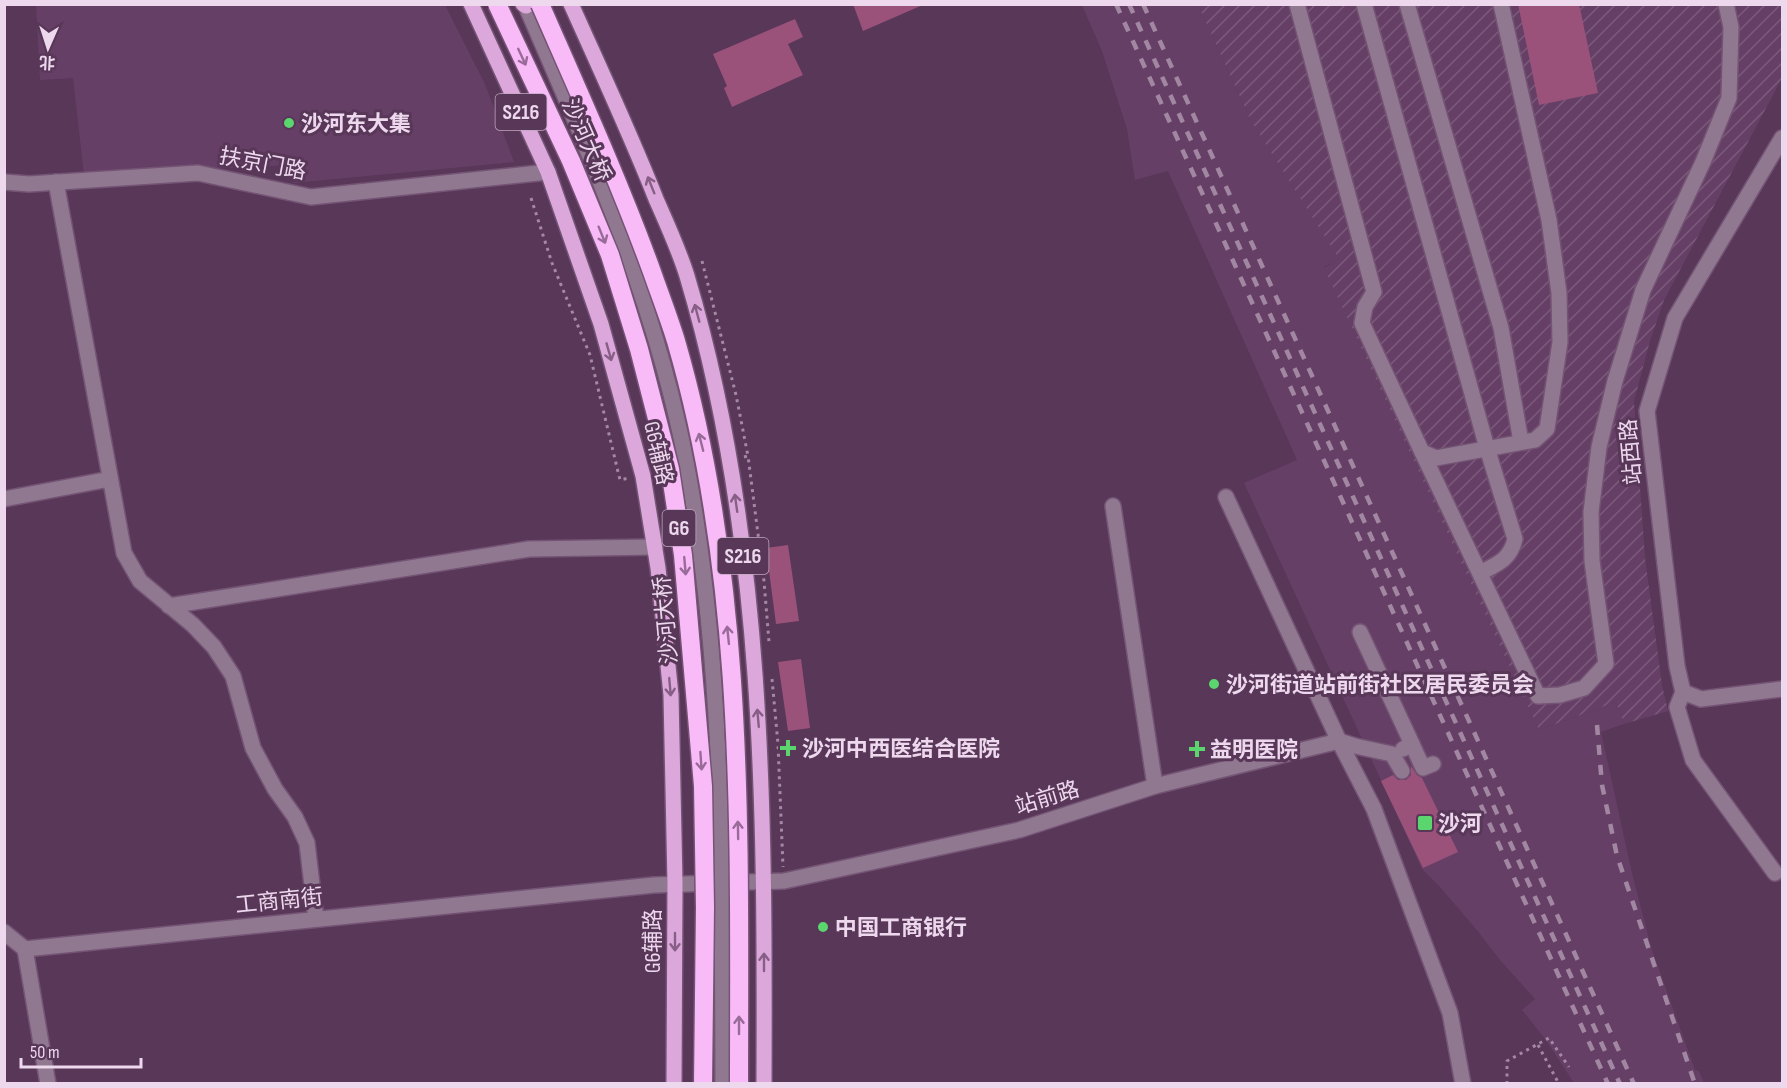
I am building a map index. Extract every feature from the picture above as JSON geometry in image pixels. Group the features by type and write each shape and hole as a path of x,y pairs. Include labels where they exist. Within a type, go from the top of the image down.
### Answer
{"highway":[{"name":"沙河大桥","path":"497,4 571,161 610,255 639,349 670,469 684,555 703,786 705,907 703,1083"},
{"name":"沙河大桥","path":"529,5 604,148 642,245 676,339 706,462 719,548 733,680 739,895 739,1083"}],"main road":[{"name":"G6辅路","path":"471,4 548,172 601,324 643,476 655,548 671,695 675,883 674,1083"},
{"name":"S216","path":"571,4 634,142 686,273 702,329 730,459 747,581 760,744 765,882 764,1083"}],"street":[{"path":"1297,4 1374,292 1365,307 1362,323 1538,696 1546,697 1584,688 1606,664 1592,561 1591,512 1599,447 1615,381 1643,290 1703,162 1729,98 1731,27 1726,4"},
{"path":"1364,4 1487,448 1515,540 1512,553 1480,573"},
{"path":"1407,4 1501,328 1521,442"},
{"path":"1422,452 1436,458 1535,440 1547,429 1560,342 1559,293 1549,220 1501,4"},
{"path":"529,5 565,100 590,153 627,251 674,408 687,467 706,599 715,692 720,787 723,1083"},
{"name":"站西路","path":"1775,873 1693,760 1677,707 1683,692 1677,666 1647,411 1676,318 1782,138"},
{"name":"扶京门路","path":"4,182 29,184 198,173 310,196 548,172"},
{"path":"56,182 124,554 140,582 193,625 214,648 233,676 253,748 275,789 295,817 307,843 316,919"},
{"path":"4,499 110,480"},
{"path":"1226,497 1339,741 1374,809 1450,1013 1463,1083"},
{"path":"1113,506 1155,786"},
{"path":"169,606 529,549 655,548"},
{"path":"1360,632 1423,768 1433,764"},
{"path":"1683,692 1701,699 1782,689"},
{"name":"站前路","path":"721,882 765,882 804,877 1019,830 1155,786 1339,741"},
{"path":"1339,741 1392,754 1412,744"},
{"path":"1392,754 1402,771"},
{"name":"工商南街","path":"25,949 675,883 721,882"},
{"path":"4,932 25,949 48,1083"}],"path":[{"path":"1507,1083 1507,1061 1549,1038 1569,1067"},
{"path":"1538,1045 1559,1083"}],"shaded area":[{"name":"沙河东大集","path":"36,5 445,5 485,84 514,162 293,183 289,165 84,175 73,78 40,80"},
{"path":"1082,5 1198,5 1251,121 1340,259 1324,267 1539,730 1616,702 1624,724 1601,732 1632,873 1651,947 1695,1070 1699,1071 1704,1083 1574,1083 1546,1040 1522,1010 1535,999 1422,869 1244,483 1297,460 1168,171 1135,180 1127,129 1102,51"},
{"path":"1198,5 1782,5 1782,78 1664,300 1634,401 1645,558 1662,685 1668,711 1624,724 1616,702 1539,730 1324,268 1339,259 1251,121"}],"building":[{"path":"853,4 925,4 863,31"},
{"path":"1518,4 1579,4 1598,93 1539,105"},
{"path":"795,19 803,37 788,44 803,75 732,107 724,88 727,86 713,54"},
{"path":"788,545 799,621 776,624 766,548"},
{"path":"801,659 810,728 788,731 778,662"},
{"path":"1411,766 1422,778 1458,852 1423,868 1381,781 1393,775 1398,780 1406,780 1411,775"}],"railway":[{"path":"1116,4 1608,1084"},
{"path":"1129,4 1620,1084"},
{"path":"1143,4 1634,1084"},
{"path":"1597,725 1602,785 1617,856 1695,1084"}],"place":[{"name":"沙河东大集","path":"289,123"},
{"name":"沙河街道站前街社区居民委员会","path":"1214,684"},
{"name":"沙河中西医结合医院","path":"788,748"},
{"name":"益明医院","path":"1197,749"},
{"name":"沙河","path":"1425,823"},
{"name":"中国工商银行","path":"823,927"}]}
